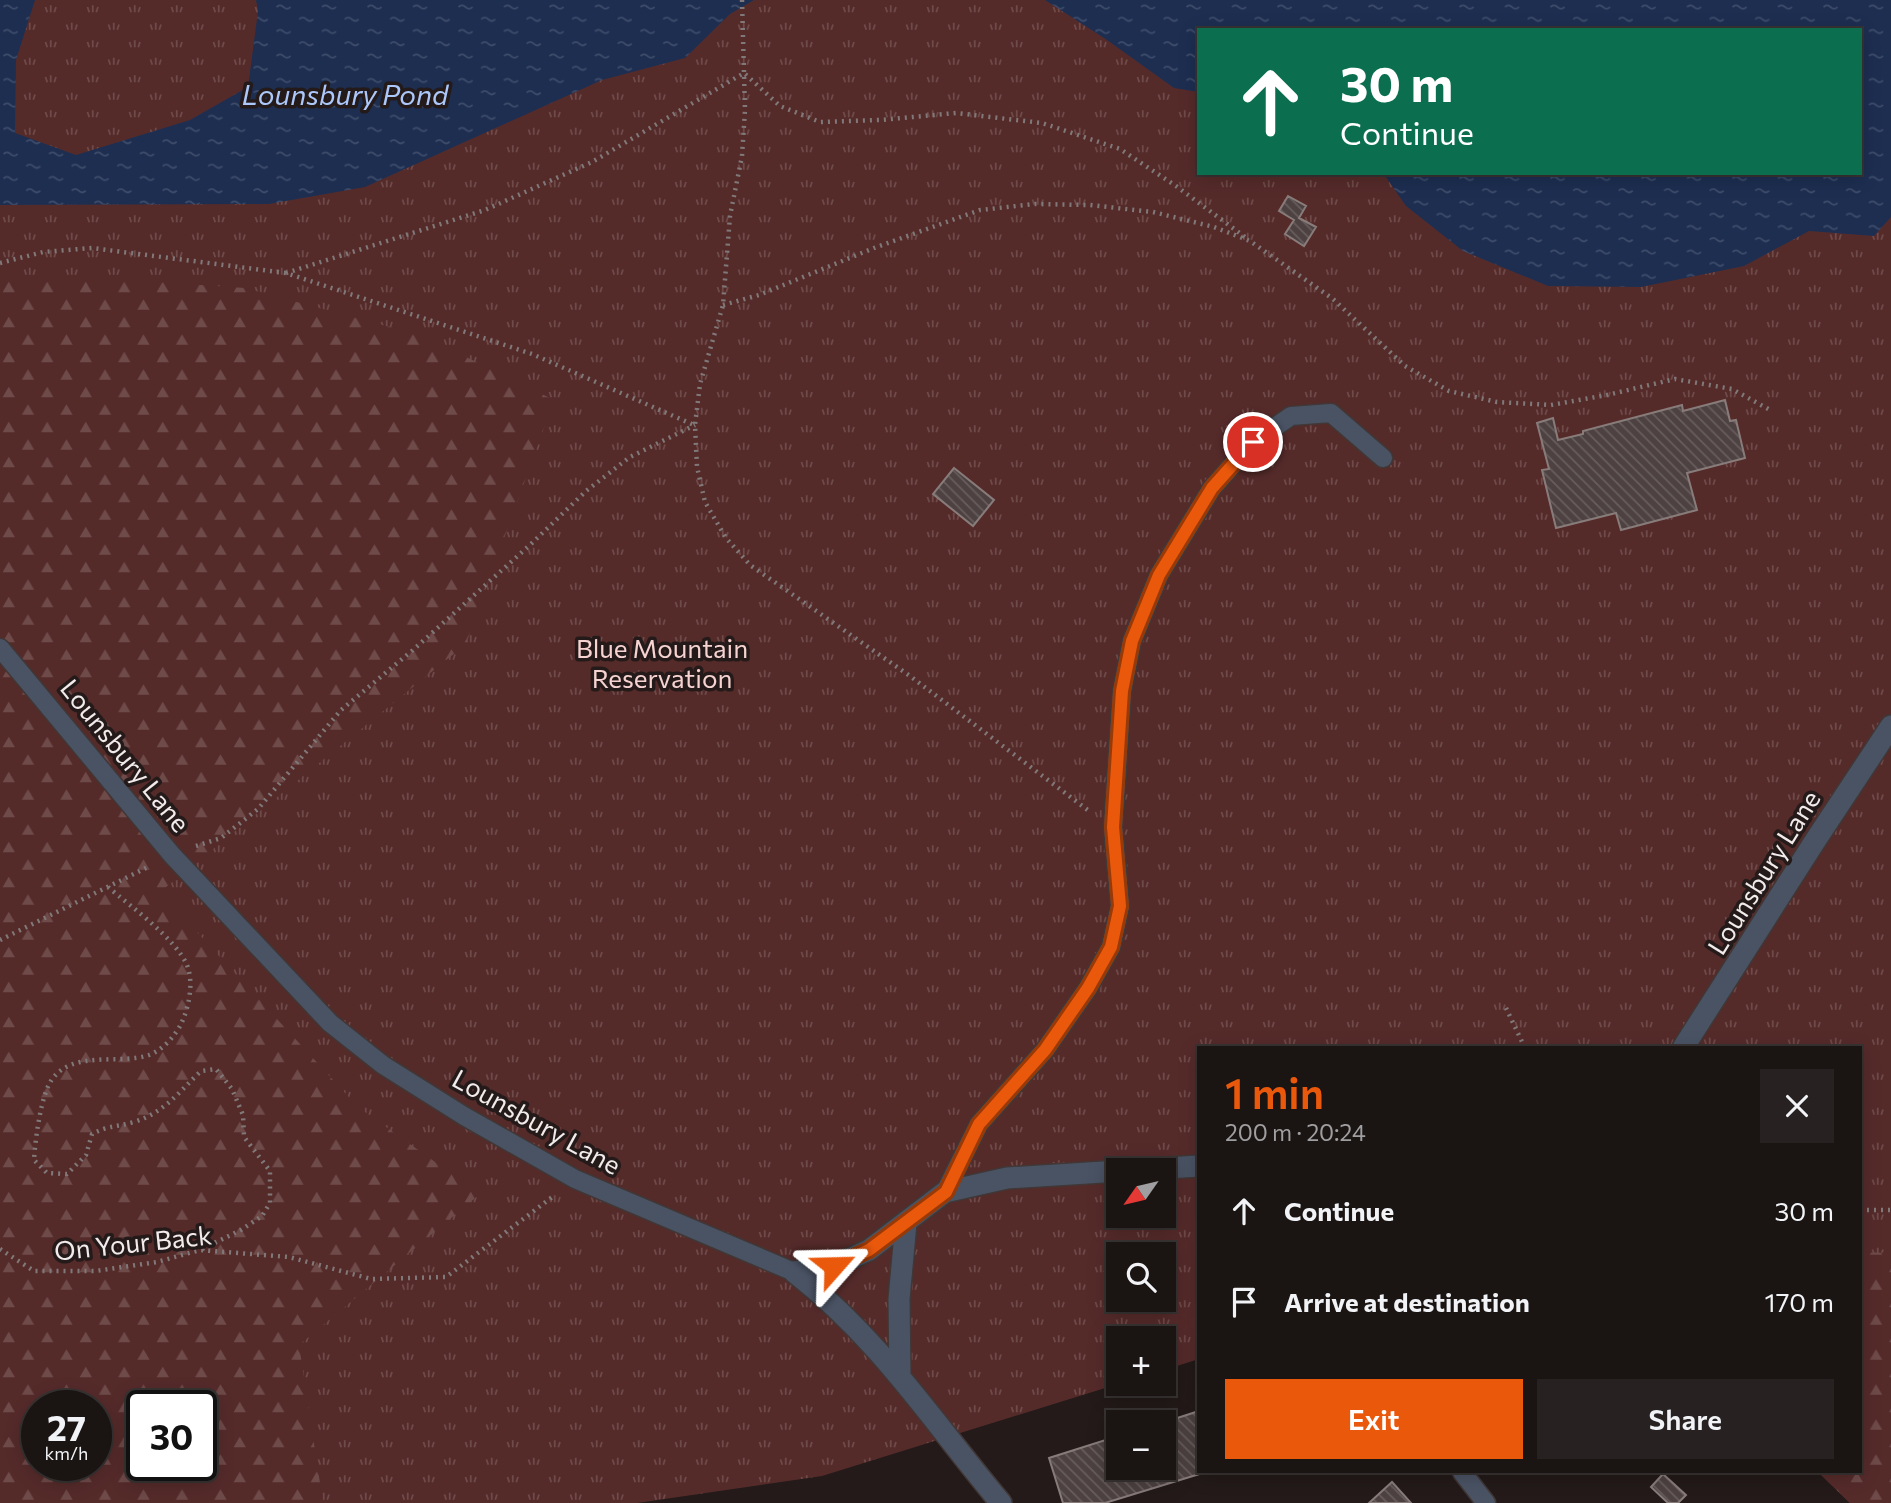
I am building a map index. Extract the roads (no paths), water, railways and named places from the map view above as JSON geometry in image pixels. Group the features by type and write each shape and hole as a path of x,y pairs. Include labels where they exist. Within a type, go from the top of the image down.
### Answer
{"street":[{"name":"Lounsbury Lane","path":"1685,1046 1891,726"},
{"path":"794,1272 834,1266 869,1250 946,1192 1007,1178 1197,1166"},
{"path":"900,1376 900,1286 906,1223"},
{"path":"794,1272 846,1315 900,1376 1001,1503"}],"lane":[{"path":"946,1192 979,1124 1045,1050 1088,988 1111,947 1120,906 1113,827 1122,691 1132,641 1159,575 1212,488 1253,442 1291,416 1331,413 1383,458"},
{"name":"Lounsbury Lane","path":"0,648 172,855 330,1023 383,1065 464,1116 575,1179 794,1272"},
{"path":"1463,1473 1486,1503"}],"water":[{"name":"Lounsbury Pond","path":"0,0 35,0 16,60 15,133 76,155 190,120 248,87 258,11 256,0 754,0 730,14 685,58 602,80 365,187 269,204 0,205"},
{"path":"1045,0 1891,0 1891,217 1874,236 1809,231 1744,266 1641,287 1548,286 1463,251 1406,206 1384,175 1862,175 1862,28 1197,28 1197,92 1174,88"}],"park label":[{"name":"Blue Mountain Reservation","path":"662,662"}]}
